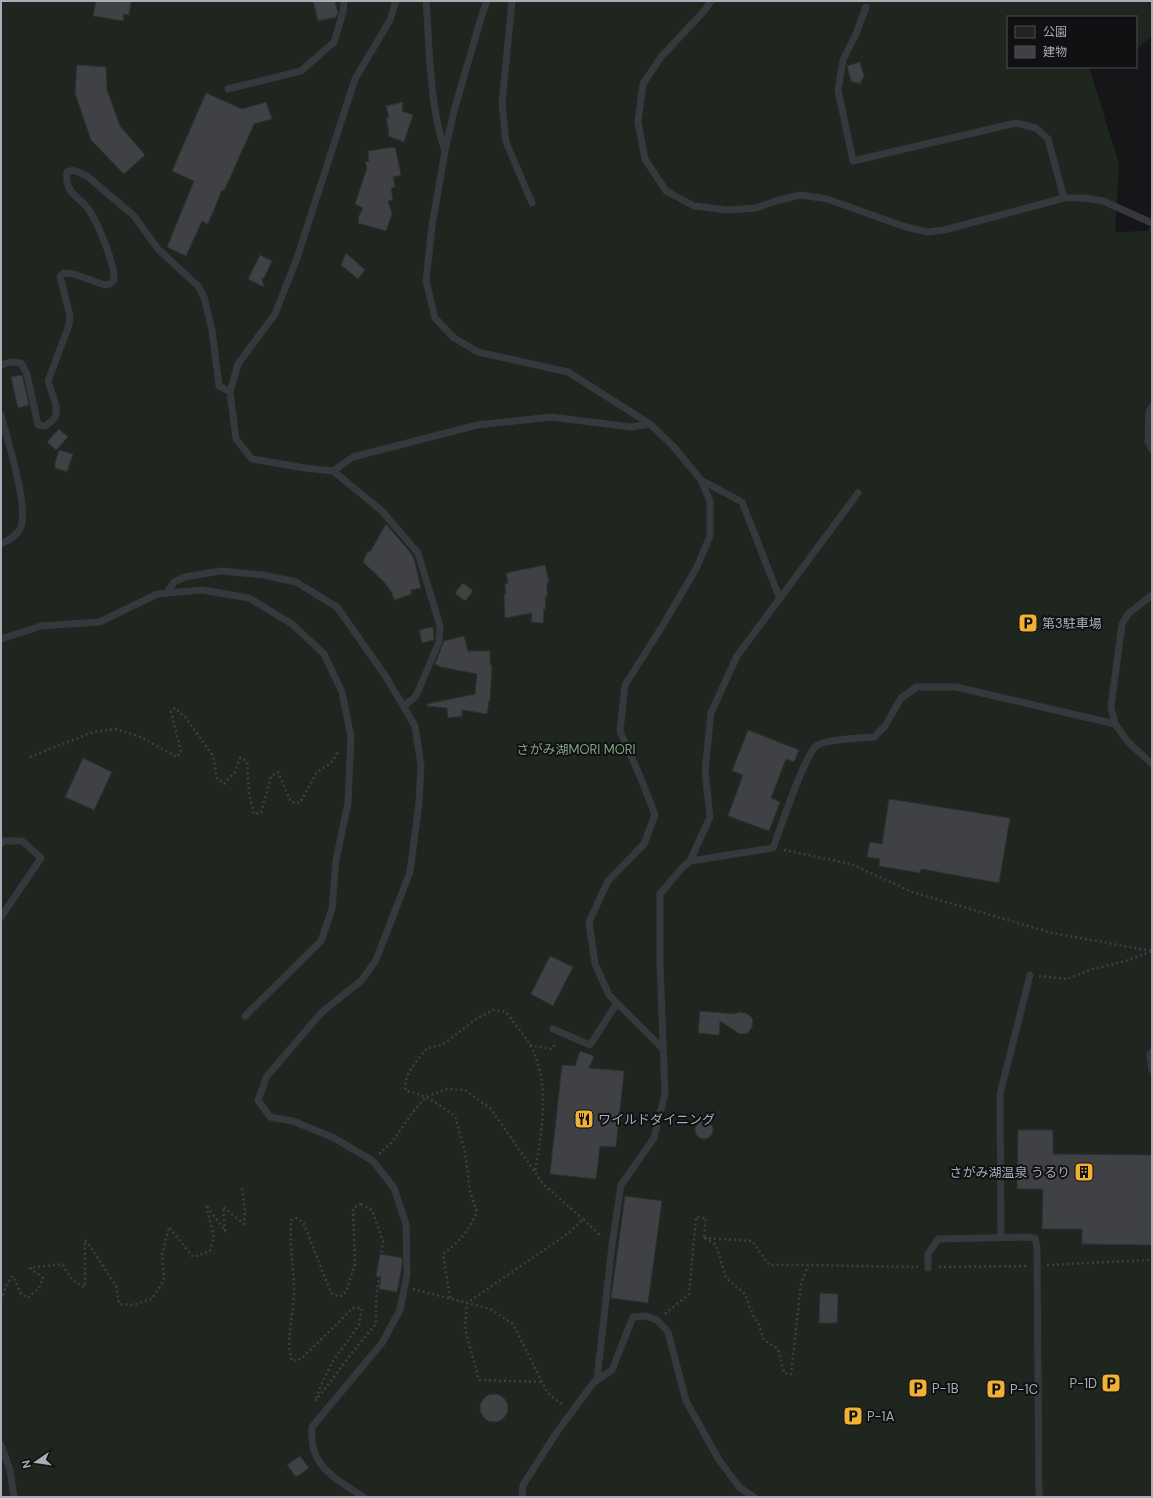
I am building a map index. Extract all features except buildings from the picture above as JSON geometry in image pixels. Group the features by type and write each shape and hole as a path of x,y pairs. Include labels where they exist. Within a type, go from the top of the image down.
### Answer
{"lane":[{"path":"228,89 301,71 334,42 343,12 344,1"},
{"path":"396,1 390,20 355,80 297,258 276,314 238,364 230,392 236,439 252,459 305,468 333,470 382,510 418,553 432,595 440,626 439,642 416,696 404,706"},
{"path":"426,1 438,131 445,151"},
{"path":"487,1 454,111 445,151 432,226 426,281 435,318 454,338 478,352 568,372 650,424 674,447 700,480 710,501 710,536 697,567 625,685 620,731 655,815 644,844 608,881 590,922 595,964 609,995 663,1050"},
{"path":"512,1 502,103 506,142 532,203"},
{"path":"712,1 661,57 643,84 638,122 645,159 666,191 694,206 727,210 756,208 779,200 801,195 827,199 928,232 944,230 1064,198 1084,198 1103,201 1152,223"},
{"path":"866,7 856,34 843,60 838,90 853,161 1016,122 1036,128 1048,139 1064,198"},
{"path":"1,365 10,362 21,363 28,374 38,425 45,426 52,421 56,416 56,405 48,381 69,325 70,316 60,276 64,273 74,274 105,285 110,284 114,280 114,274 105,246 90,211 70,192 66,181 67,172 73,170 87,176 134,216 158,249 198,286 204,297 212,330 219,386 230,392"},
{"path":"1152,407 1150,412 1148,442 1152,449"},
{"path":"1,415 19,486 23,513 20,529 13,538 1,544"},
{"path":"333,470 353,456 477,425 552,417 631,427 650,424"},
{"path":"700,480 742,502 780,599"},
{"path":"597,1380 604,1329 612,1245 621,1185 654,1138 665,1094 660,964 660,894 682,868 690,861 710,817 705,771 711,713 737,656 858,493"},
{"path":"168,593 174,582 185,577 221,571 263,575 296,582 337,607 386,677 415,726 421,766 410,872 376,960 362,980 322,1012 267,1076 258,1100 270,1117 293,1121 334,1138 373,1161 394,1188 406,1224 407,1274 400,1310 382,1343 312,1427 311,1440 316,1458 330,1474 363,1497"},
{"path":"1,640 41,626 100,622 157,594 202,590 248,598 292,624 324,654 342,692 351,737 348,803 336,860 332,909 321,941 244,1016"},
{"path":"1152,596 1128,614 1122,624 1111,707 1116,724 1128,742 1152,764"},
{"path":"690,861 774,848 806,761 816,746 836,740 874,737 885,726 901,698 917,687 956,687 1116,724"},
{"path":"1,844 3,841 22,841 41,858 1,917"},
{"path":"1001,1237 1000,1094 1030,975"},
{"path":"553,1029 590,1045 617,1003"},
{"path":"1152,1052 1150,1054 1152,1070"},
{"path":"928,1268 928,1254 938,1239 1001,1237 1035,1238 1037,1247 1038,1497"},
{"path":"522,1497 523,1485 557,1432 597,1380 612,1370 633,1317 646,1316 657,1320 668,1332 686,1401 719,1460 740,1488 754,1497"},
{"path":"1,1445 10,1470 14,1497"}],"path":[{"path":"30,757 93,732 115,729 141,737 177,757 181,752 171,711 175,708 186,718 213,756 217,778 224,784 235,772 240,758 247,761 249,794 254,814 261,812 271,776 278,772 291,802 300,803 317,772 330,764 351,737"},
{"path":"774,848 851,864 912,892 1052,933 1152,951"},
{"path":"1030,975 1067,979 1089,970 1126,961 1152,951"},
{"path":"450,1298 443,1254 455,1245 469,1229 477,1212 470,1190 465,1152 455,1116 426,1097 406,1091 405,1085 407,1076 427,1048 442,1045 476,1019 493,1010 506,1012 530,1045 542,1077 542,1127 535,1172"},
{"path":"530,1045 552,1049 562,1033"},
{"path":"373,1161 392,1142 412,1113 426,1097 447,1089 466,1090 491,1109 543,1184 612,1245"},
{"path":"1,1300 7,1284 13,1276 21,1294 28,1298 39,1288 43,1278 30,1268 62,1264 72,1280 85,1287 85,1240 116,1286 119,1304 132,1305 152,1299 164,1280 162,1254 169,1227 193,1257 210,1251 214,1237 206,1205 225,1231 223,1207 244,1224 245,1210 242,1188"},
{"path":"361,1204 372,1210 383,1241 376,1300 376,1324 361,1340 335,1378 315,1401 333,1361 359,1325 362,1308 353,1308 301,1359 292,1361 289,1351 294,1291 290,1239 291,1220 297,1218 304,1224 331,1293 339,1297 346,1292 355,1264 353,1208 361,1204"},
{"path":"657,1320 689,1294 696,1217 706,1218 704,1238"},
{"path":"467,1303 570,1232 583,1219"},
{"path":"704,1238 752,1242 769,1265 808,1264 928,1268 1152,1260"},
{"path":"704,1238 716,1245 726,1278 745,1294 752,1313 760,1325 764,1340 778,1349 784,1373 791,1374 801,1284 808,1264"},
{"path":"404,1287 490,1309 513,1324 546,1392 572,1413"},
{"path":"467,1303 465,1329 479,1380 541,1382"}],"green space":[{"name":"さがみ湖MORI MORI","path":"1,1 1152,1 1152,36 1137,48 1137,16 1007,16 1007,68 1089,68 1119,164 1115,232 1148,231 1152,222 1152,1497 1,1497"}],"place":[{"name":"第3駐車場","path":"1028,623"},
{"name":"ワイルドダイニング","path":"584,1119"},
{"name":"さがみ湖温泉 うるり","path":"1084,1172"},
{"name":"P-1D","path":"1111,1383"},
{"name":"P-1B","path":"918,1388"},
{"name":"P-1C","path":"996,1389"},
{"name":"P-1A","path":"853,1416"}]}
